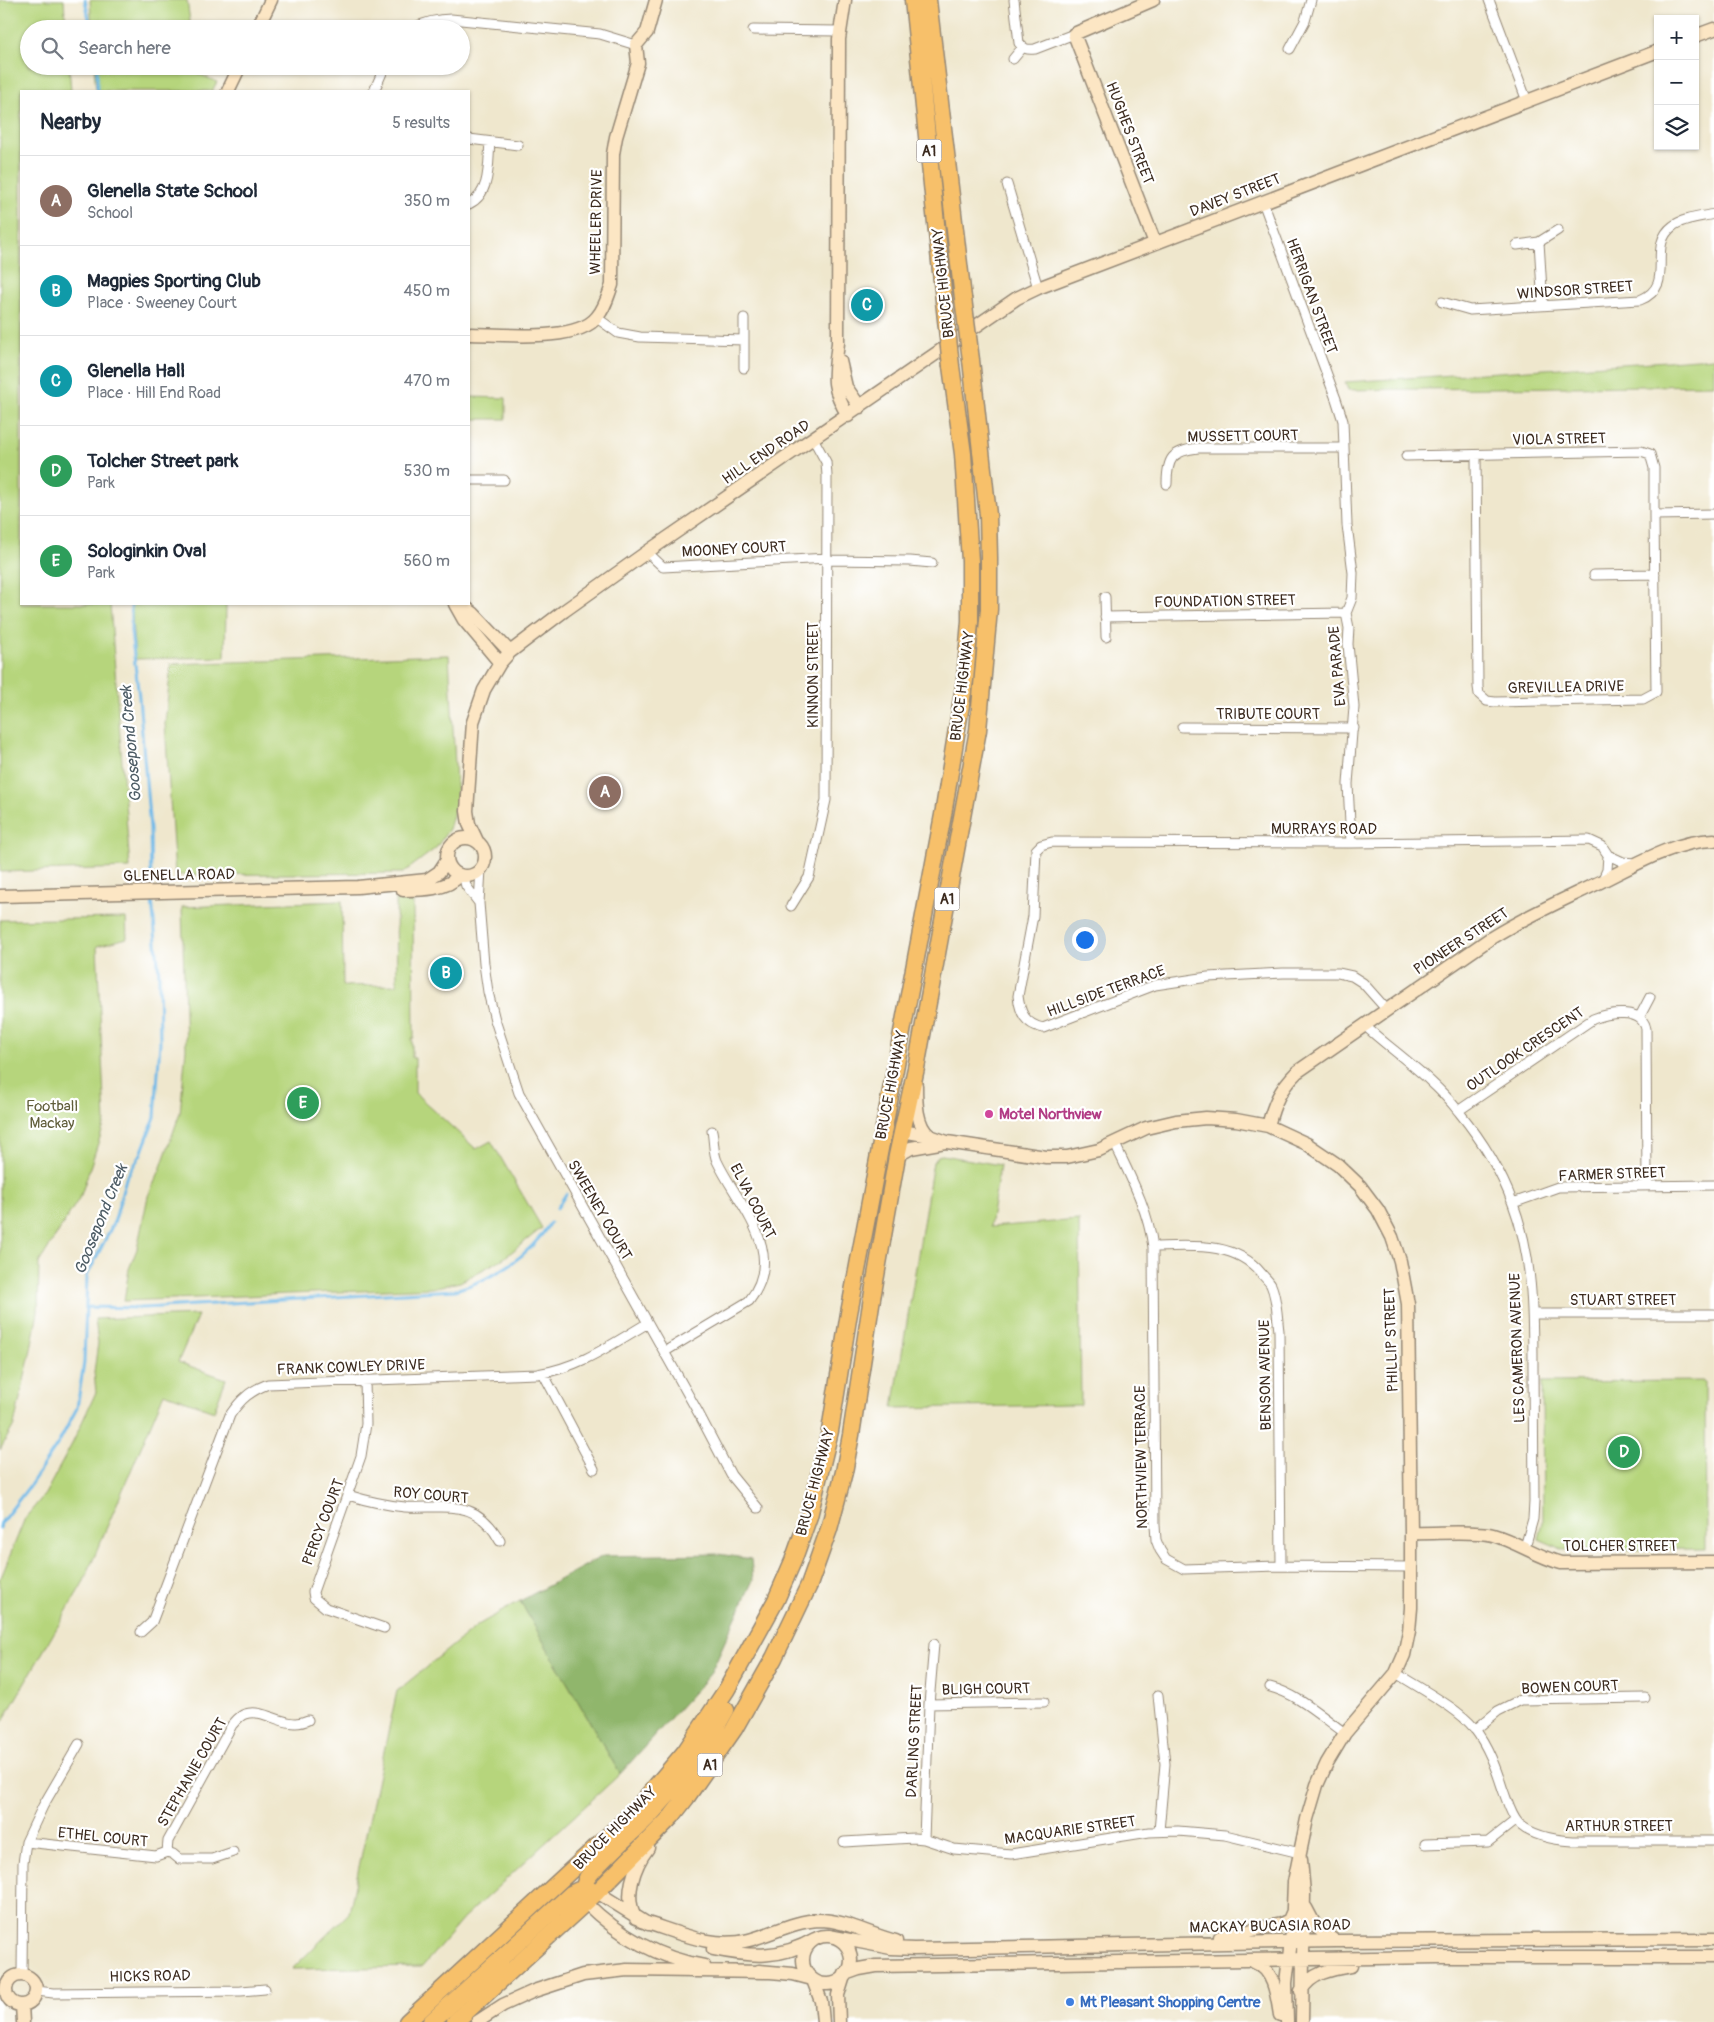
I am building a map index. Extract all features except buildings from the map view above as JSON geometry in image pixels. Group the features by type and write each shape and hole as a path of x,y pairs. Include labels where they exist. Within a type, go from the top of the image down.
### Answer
{"highway":[{"name":"BRUCE HIGHWAY","path":"407,2022 634,1812 685,1752 712,1713 744,1660 785,1582 809,1516 824,1460 849,1313 941,824 965,680 970,621 970,561 963,454 944,301 913,0"},
{"name":"BRUCE HIGHWAY","path":"455,2022 672,1816 708,1768 753,1697 792,1624 821,1552 844,1472 897,1156 916,1068 978,730 989,609 988,516 928,0"},
{"path":"849,1313 863,1274 887,1145 891,1138 902,1132"},
{"path":"588,1894 584,1882 590,1873 648,1817 712,1735 760,1644 785,1582"},
{"path":"431,2022 568,1897 577,1890 588,1894"}],"street":[{"path":"262,20 271,0"},
{"path":"470,21 600,34 636,46 647,32 656,0"},
{"path":"845,0 839,31 838,343 834,381 837,398 848,416"},
{"path":"842,14 850,0"},
{"path":"1014,0 1019,43 1028,50 1074,34 1153,0"},
{"path":"1290,49 1305,22 1311,0"},
{"path":"1489,0 1527,101"},
{"path":"433,20 461,20"},
{"path":"1699,35 1714,29"},
{"path":"753,30 839,31"},
{"name":"HUGHES STREET","path":"1074,34 1155,243"},
{"name":"WHEELER DRIVE","path":"597,318 606,302 612,285 613,154 616,136 638,63 636,46"},
{"path":"1013,59 1023,47"},
{"name":"DAVEY STREET","path":"848,416 1018,298 1038,288 1654,53"},
{"path":"228,90 236,75"},
{"path":"374,90 381,75"},
{"path":"470,139 518,145"},
{"path":"470,204 484,193 490,142"},
{"path":"1007,184 1038,288"},
{"name":"HERRIGAN STREET","path":"1263,202 1336,399"},
{"name":"WINDSOR STREET","path":"1442,302 1470,310 1640,300 1648,297 1659,285 1662,242 1666,233 1679,222 1714,214"},
{"path":"1517,245 1539,242 1558,230"},
{"path":"1539,242 1543,306"},
{"path":"470,334 556,334 573,332 597,318 618,333 640,337 744,340"},
{"path":"744,318 744,368"},
{"path":"838,343 841,371 846,386 860,407"},
{"name":"EVA PARADE","path":"1336,399 1343,421 1347,525 1353,572 1352,598 1346,614 1349,628 1348,644 1354,707 1354,728 1348,784 1351,843"},
{"name":"HILL END ROAD","path":"477,840 469,824 467,811 473,722 484,690 500,663 510,652 564,611 647,552 848,416"},
{"name":"KINNON STREET","path":"791,906 809,878 826,800 826,462 814,440"},
{"name":"MUSSETT COURT","path":"1167,484 1167,474 1172,458 1178,452 1186,449 1344,448"},
{"name":"VIOLA STREET","path":"1406,456 1641,451 1650,454 1653,461 1654,515"},
{"name":"GREVILLEA DRIVE","path":"1476,455 1478,687 1479,694 1487,701 1643,699 1656,692 1654,515"},
{"path":"470,480 504,480"},
{"path":"1654,515 1714,514"},
{"name":"MOONEY COURT","path":"647,552 663,567 827,559 932,563"},
{"path":"1594,576 1655,574"},
{"path":"1105,597 1106,637"},
{"path":"456,605 464,620 500,663"},
{"path":"462,605 473,613 510,652"},
{"name":"FOUNDATION STREET","path":"1105,617 1346,614"},
{"name":"TRIBUTE COURT","path":"1182,727 1354,728"},
{"name":"HILL END ROAD","path":"453,842 467,811"},
{"path":"465,837 477,840 484,850 485,856 481,869 473,875 462,875 454,872 447,860 447,854 453,842 465,837"},
{"name":"MURRAYS ROAD","path":"1036,850 1041,845 1052,842 1351,843 1589,840 1602,846 1608,855 1629,864 1639,863"},
{"name":"PIONEER STREET","path":"1268,1126 1274,1102 1287,1082 1297,1072 1515,923 1639,863 1687,844 1714,840"},
{"name":"HILLSIDE TERRACE","path":"1036,850 1033,916 1018,996 1019,1007 1024,1018 1033,1026 1043,1028 1054,1025 1155,985 1208,976 1274,973 1338,972 1352,976 1363,983 1387,1010"},
{"path":"1602,881 1607,870 1608,855"},
{"name":"GLENELLA ROAD","path":"0,896 358,887 427,880 445,866 447,860"},
{"name":"SWEENEY COURT","path":"481,869 479,903 488,992 495,1020 519,1093 731,1475 758,1508"},
{"name":"SWEENEY COURT","path":"462,875 466,886 479,903"},
{"name":"GLENELLA ROAD","path":"358,887 387,891 420,890 455,881 462,875"},
{"path":"1647,1185 1646,1032 1645,1024 1639,1018 1650,997"},
{"name":"OUTLOOK CRESCENT","path":"1458,1111 1593,1019 1616,1014 1630,1014 1639,1018"},
{"name":"LES CAMERON AVENUE","path":"1364,1025 1413,1065 1458,1111 1480,1141 1513,1203 1523,1238 1531,1278 1534,1502 1533,1519 1525,1547"},
{"path":"916,1068 920,1117 923,1129 930,1136"},
{"name":"PHILLIP STREET","path":"947,1142 1046,1158 1067,1157 1099,1150 1146,1128 1183,1120 1226,1119 1268,1126 1307,1144 1338,1165 1360,1186 1378,1210 1392,1237 1400,1261 1408,1304 1411,1533 1409,1631 1404,1655 1396,1673 1345,1733 1327,1763 1317,1785 1294,1882 1293,1911 1297,1942"},
{"name":"ELVA COURT","path":"664,1352 750,1301 758,1290 763,1278 765,1263 759,1235 716,1159 712,1130"},
{"path":"902,1132 930,1136 947,1142"},
{"path":"897,1156 911,1148 947,1142"},
{"name":"NORTHVIEW TERRACE","path":"1114,1142 1145,1210 1150,1226 1153,1247 1155,1525 1156,1540 1166,1559 1184,1569 1281,1566 1411,1567"},
{"name":"FARMER STREET","path":"1513,1203 1558,1187 1714,1185"},
{"name":"BENSON AVENUE","path":"1153,1247 1207,1247 1228,1250 1243,1256 1258,1269 1271,1285 1279,1331 1281,1566"},
{"name":"STUART STREET","path":"1532,1314 1714,1314"},
{"name":"FRANK COWLEY DRIVE","path":"141,1632 152,1622 230,1415 238,1403 254,1389 268,1384 543,1373 571,1366 648,1323"},
{"path":"543,1373 594,1469"},
{"name":"PERCY COURT","path":"365,1380 365,1441 348,1495 314,1584 311,1600 326,1608 384,1628"},
{"name":"ROY COURT","path":"348,1495 379,1504 406,1507 461,1508 476,1513 488,1522 500,1541"},
{"name":"TOLCHER STREET","path":"1411,1533 1481,1533 1493,1535 1561,1563 1714,1562"},
{"name":"DARLING STREET","path":"924,1839 929,1704 934,1644"},
{"path":"1396,1673 1455,1711 1475,1730 1490,1755 1516,1820 1488,1842 1425,1844"},
{"path":"1270,1687 1282,1690 1294,1697 1345,1733"},
{"path":"1158,1694 1165,1759 1159,1831"},
{"name":"BOWEN COURT","path":"1475,1730 1498,1710 1520,1700 1645,1698"},
{"name":"BLIGH COURT","path":"929,1704 1044,1702"},
{"name":"STEPHANIE COURT","path":"167,1852 168,1841 232,1725 240,1716 247,1713 259,1714 287,1722 300,1723 308,1720"},
{"path":"22,1974 22,1870 26,1842 43,1806 79,1744"},
{"path":"672,1816 641,1856 636,1869 630,1899 632,1910 639,1919 698,1938 723,1943 747,1941 797,1923 825,1921 848,1926 888,1940 937,1948"},
{"name":"ARTHUR STREET","path":"1516,1820 1519,1824 1539,1835 1573,1842 1714,1840"},
{"name":"MACQUARIE STREET","path":"844,1842 924,1839 946,1848 1011,1854 1159,1831 1192,1831 1225,1835 1300,1853"},
{"name":"ETHEL COURT","path":"26,1842 156,1856 167,1852 179,1859 212,1859 233,1852"},
{"name":"PHILLIP STREET","path":"1286,2022 1286,1983 1295,1960 1304,1893 1300,1853"},
{"path":"1304,1893 1306,1907 1312,1922 1320,1931 1335,1941"},
{"path":"588,1894 668,1935 695,1945 737,1953 780,1954 797,1949 816,1939 829,1936 841,1941 849,1952 850,1961 838,1995 839,2022"},
{"path":"588,1894 604,1920 622,1934 658,1953 698,1965 792,1974 823,1983 831,1983 859,1969 876,1966 1383,1960 1437,1957 1714,1957"},
{"path":"1193,1943 1278,1925 1289,1920 1293,1911"},
{"name":"MACKAY BUCASIA ROAD","path":"829,1936 891,1948 1335,1941 1714,1939"},
{"path":"816,1939 806,1948 803,1960 806,1972 813,1980 820,1996 823,2022"},
{"name":"PHILLIP STREET","path":"1295,1960 1301,1991 1302,2022"},
{"path":"1301,1991 1308,1981 1323,1973 1383,1960"},
{"path":"1252,1961 1263,1966 1268,1973 1277,1997 1281,2022"},
{"path":"477,2022 534,1990 583,1975 627,1970 766,1972"},
{"path":"22,1974 34,1981 36,1992 33,2000 22,2005 13,2003 3,1990 10,1979 22,1974"},
{"name":"HICKS ROAD","path":"36,1992 241,1991 265,1989"},
{"path":"22,2005 23,2022"}],"green space":[{"path":"0,0 64,0 65,20 20,20 20,75 70,75 71,90 20,90 20,605 110,605 130,868 0,872"},
{"path":"90,0 187,0 190,20 91,20"},
{"path":"95,75 201,75 217,82 213,90 96,90"},
{"path":"1714,358 1714,385 1348,390 1345,382"},
{"path":"470,397 506,398 506,419 470,419"},
{"path":"131,605 226,605 225,657 135,659"},
{"path":"449,655 457,801 449,829 436,848 403,873 175,875 165,724 171,664"},
{"path":"396,900 413,900 414,1038 412,1038 412,1058 415,1058 415,1093 476,1149 491,1141 542,1228 504,1258 460,1282 431,1288 124,1301 129,1269 137,1249 148,1196 160,1170 180,1113 186,1049 182,907 342,901 343,986 397,985"},
{"name":"Football Mackay","path":"126,918 127,938 97,946 105,1122 81,1195 39,1263 38,1312 30,1354 14,1425 0,1450 0,920"},
{"path":"942,1155 1000,1165 990,1227 1079,1220 1081,1405 893,1408 933,1162 938,1156"},
{"path":"198,1315 178,1362 226,1379 214,1411 164,1393 84,1581 0,1726 0,1580 25,1518 45,1494 73,1442 96,1392 94,1372 98,1343 95,1319"},
{"path":"1705,1381 1706,1549 1564,1550 1539,1539 1543,1522 1542,1382"},
{"path":"718,1554 751,1559 753,1580 710,1674 620,1774 520,1601 603,1556"},
{"path":"520,1601 620,1774 463,1919 422,1967 292,1969 349,1913 397,1691 478,1625"}],"waterway":[{"name":"Goosepond Creek","path":"85,0 89,20"},
{"name":"Goosepond Creek","path":"97,75 97,90"},
{"name":"Goosepond Creek","path":"131,605 131,631 139,697 150,829 151,883"},
{"name":"Goosepond Creek","path":"0,1528 1,1523 31,1484 59,1442 77,1408 84,1362 87,1276 115,1220 126,1178 141,1154 155,1117 160,1042 159,974 152,900"},
{"path":"557,1208 566,1194"},
{"path":"87,1307 143,1308 455,1290 469,1286 508,1266 532,1246 550,1223"}],"place":[{"name":"Glenella Hall","path":"867,305"},
{"name":"Glenella State School","path":"605,792"},
{"name":"Magpies Sporting Club","path":"446,973"},
{"name":"Sologinkin Oval","path":"303,1103"},
{"name":"Motel Northview","path":"989,1114"},
{"name":"Tolcher Street park","path":"1624,1452"},
{"name":"Mt Pleasant Shopping Centre","path":"1070,2002"}]}
